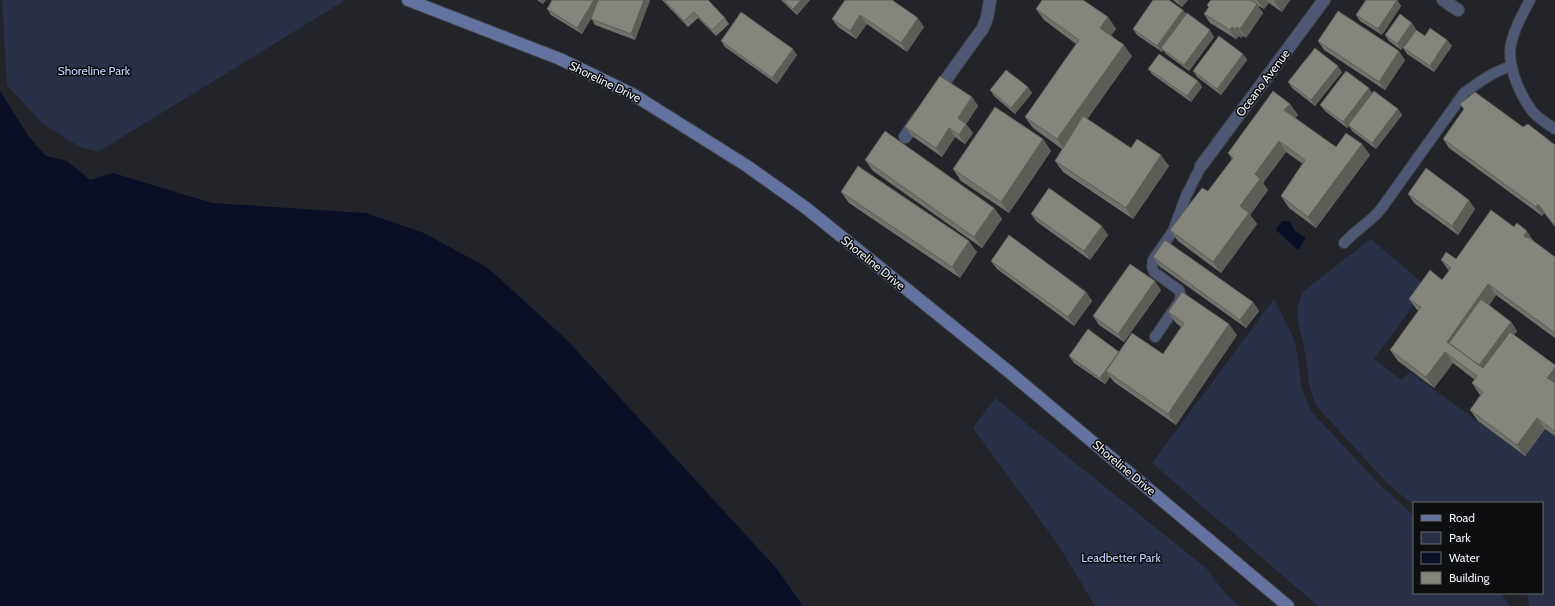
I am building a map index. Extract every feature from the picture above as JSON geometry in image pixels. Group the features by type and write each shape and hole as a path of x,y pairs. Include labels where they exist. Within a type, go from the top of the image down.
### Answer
{"main road":[{"name":"Shoreline Drive","path":"408,0 560,59 634,95 747,166 806,208 1002,366 1288,606"}],"street":[{"path":"905,137 983,28 987,18 990,0"},
{"name":"Oceano Avenue","path":"1202,166 1324,0"},
{"path":"1443,0 1458,10"}],"lane":[{"path":"1530,0 1513,37 1510,51 1512,66 1520,90 1534,112 1555,129"},
{"path":"1344,243 1354,232 1371,221 1464,93 1480,81 1501,69 1512,66"},
{"path":"1155,337 1179,302 1181,296 1179,290 1154,272 1152,267 1153,260 1173,231 1186,196 1202,166"}],"green space":[{"name":"Shoreline Park","path":"2,0 344,1 98,152 78,146 42,123 7,85"},
{"path":"1371,239 1427,287 1374,359 1402,380 1410,372 1525,456 1545,429 1555,436 1555,606 1529,606 1527,594 1543,594 1543,502 1413,502 1413,505 1387,483 1320,410 1314,401 1309,384 1306,357 1298,320 1298,306 1302,292"},
{"path":"1274,299 1295,341 1302,389 1311,411 1378,483 1413,515 1413,594 1502,594 1510,606 1318,606 1152,463"},
{"name":"Leadbetter Park","path":"995,398 1207,569 1227,596 1240,606 1095,606 1059,546 973,428"}],"water":[{"path":"0,91 29,137 46,156 67,161 90,180 113,173 212,203 366,213 424,233 488,268 567,340 777,569 803,606 0,606"},
{"path":"1282,221 1290,221 1294,230 1306,238 1298,250 1276,230"}],"building":[{"path":"552,0 594,0 577,28 547,9"},
{"path":"598,0 644,0 631,34 591,19"},
{"path":"664,0 708,0 725,18 712,30 694,12 684,21"},
{"path":"783,0 801,0 793,9"},
{"path":"845,0 892,0 918,18 901,43 860,15 850,31 832,19"},
{"path":"1042,0 1083,0 1108,17 1100,28 1124,45 1057,139 1025,117 1079,40 1036,9"},
{"path":"1153,0 1169,0 1183,10 1157,46 1133,29"},
{"path":"1211,0 1251,0 1257,4 1240,29 1237,27 1235,29 1232,27 1230,30 1204,14 1209,7 1207,5"},
{"path":"1366,0 1397,0 1378,29 1356,15"},
{"path":"1338,11 1399,51 1379,82 1318,41"},
{"path":"741,12 793,49 772,78 721,41"},
{"path":"1187,13 1210,30 1184,65 1161,48"},
{"path":"1400,14 1412,23 1397,44 1385,35"},
{"path":"1430,28 1447,40 1430,66 1403,48 1416,30 1425,36"},
{"path":"1219,36 1243,54 1217,89 1193,71"},
{"path":"1315,48 1338,66 1311,100 1288,82"},
{"path":"1159,54 1198,81 1187,96 1148,69"},
{"path":"1006,70 1028,87 1011,108 990,90"},
{"path":"1346,71 1369,88 1343,122 1320,105"},
{"path":"940,76 972,97 958,118 966,124 959,135 949,128 936,148 905,127"},
{"path":"1273,91 1290,104 1284,110 1336,147 1346,133 1362,144 1308,217 1281,196 1305,160 1279,141 1255,174 1260,179 1240,206 1249,213 1213,262 1170,230 1202,188 1208,191 1233,158 1228,153"},
{"path":"1374,91 1398,109 1372,143 1348,125"},
{"path":"1475,92 1523,127 1528,124 1555,145 1555,226 1538,204 1536,207 1443,139 1464,109 1460,104"},
{"path":"995,107 1043,139 1001,202 953,169"},
{"path":"1083,116 1131,148 1137,139 1161,155 1126,208 1055,161"},
{"path":"885,131 994,208 974,237 865,160"},
{"path":"858,166 969,241 952,267 841,192"},
{"path":"1426,168 1469,200 1452,226 1408,194"},
{"path":"1049,188 1102,226 1084,251 1031,214"},
{"path":"1491,210 1514,227 1517,223 1527,231 1524,236 1527,238 1528,237 1555,257 1555,333 1488,284 1447,342 1483,368 1510,332 1555,365 1555,368 1547,378 1555,383 1555,430 1554,431 1537,418 1517,445 1470,410 1483,392 1472,383 1477,376 1445,352 1426,377 1390,350 1421,307 1409,299 1430,270 1442,280 1451,268 1441,260 1446,252 1456,259"},
{"path":"1009,235 1086,292 1068,317 991,261"},
{"path":"1165,240 1253,302 1240,320 1153,257"},
{"path":"1130,264 1155,281 1118,334 1093,316"},
{"path":"1182,292 1229,324 1168,414 1106,371 1132,333 1163,354 1184,323 1168,312"},
{"path":"1481,299 1511,322 1479,365 1449,343"},
{"path":"1088,329 1119,352 1100,378 1069,356"}]}
